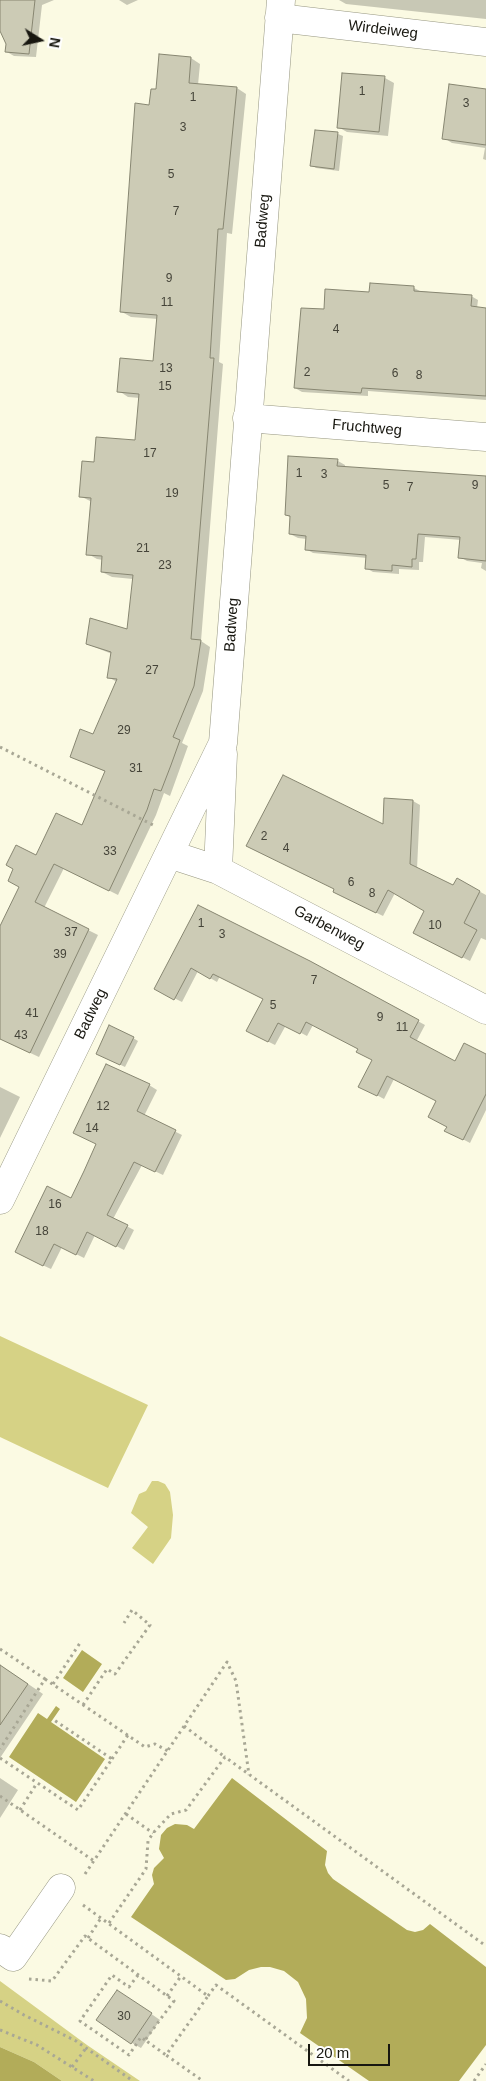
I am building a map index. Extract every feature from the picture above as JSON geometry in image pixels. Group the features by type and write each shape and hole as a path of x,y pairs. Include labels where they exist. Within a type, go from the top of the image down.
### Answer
{"street":[{"name":"Wirdeiweg","path":"280,9 486,42"},
{"name":"Badweg","path":"0,1200 224,743 247,418 280,9"},
{"name":"Fruchtweg","path":"247,418 486,437"},
{"path":"218,870 224,743"},
{"name":"Garbenweg","path":"173,846 486,1010"},
{"path":"6,1953 61,1888"}],"path":[{"path":"0,747 173,846"},
{"path":"83,1705 107,1668 115,1674 150,1625 132,1610 124,1623"},
{"path":"53,1684 80,1643"},
{"path":"0,1650 145,1747 155,1744 168,1751"},
{"path":"84,1875 228,1662 236,1681 249,1774"},
{"path":"0,1749 45,1679"},
{"path":"54,1720 112,1759"},
{"path":"184,1726 486,1946"},
{"path":"0,1758 78,1810 128,1735"},
{"path":"109,1923 146,1869 148,1841 153,1833 171,1814 186,1810 225,1757"},
{"path":"20,1810 37,1783"},
{"path":"0,1796 94,1861"},
{"path":"126,1814 153,1833"},
{"path":"85,1906 208,1996"},
{"path":"88,1938 101,1918"},
{"path":"6,1953 6,1966 24,1979 52,1981 85,1936 174,2001 146,2040"},
{"path":"138,1975 129,1987 112,1975 80,2021 129,2055 141,2038 146,2040 203,2081"},
{"path":"167,1996 181,1976"},
{"path":"166,2054 216,1985 349,2081"},
{"path":"0,2001 76,2041 133,2081"},
{"path":"0,2030 37,2045 94,2081"},
{"path":"72,2067 86,2048"},
{"path":"474,2081 486,2064"}],"shaded area":[{"path":"0,1336 148,1405 108,1488 0,1437"},
{"path":"152,1481 165,1484 170,1492 173,1515 171,1538 153,1564 132,1548 148,1527 131,1513 139,1494 146,1491"},
{"path":"82,1650 102,1664 83,1692 63,1678"},
{"path":"56,1706 60,1709 51,1722 105,1759 76,1802 9,1757 38,1713 47,1719"},
{"path":"232,1778 327,1851 325,1865 333,1879 407,1930 415,1932 423,1930 430,1924 486,1967 486,2045 459,2081 369,2081 300,2033 307,2018 306,1999 298,1982 284,1971 270,1967 261,1967 249,1970 235,1979 226,1980 131,1917 154,1884 152,1875 154,1868 164,1858 159,1849 161,1835 167,1828 175,1824 187,1825 194,1829"},
{"path":"0,1981 87,2045 140,2081 62,2081 34,2062 0,2047"},
{"path":"0,2047 34,2062 62,2081 0,2081"}],"building":[{"path":"0,0 35,0 29,54 5,52 6,44 0,31"},
{"path":"159,54 191,57 189,83 237,87 223,229 218,229 210,358 214,358 191,639 201,640 194,686 173,737 180,740 171,765 161,791 154,789 147,810 109,891 54,864 35,902 89,929 30,1053 0,1039 0,926 19,887 8,881 13,869 6,865 16,845 36,855 56,813 82,825 105,771 70,757 80,729 93,734 117,679 107,678 111,652 86,644 90,618 127,629 133,575 101,572 102,556 86,555 91,498 79,497 82,461 94,462 96,437 135,440 139,394 117,392 120,358 153,361 157,315 120,312 135,103 149,105 151,89 156,89"},
{"path":"342,73 385,76 379,132 337,128"},
{"path":"449,84 486,89 486,145 442,139"},
{"path":"315,130 338,132 334,169 310,166"},
{"path":"370,283 414,286 414,291 472,295 471,306 486,308 486,396 362,388 361,393 294,388 301,308 324,309 325,289 369,292"},
{"path":"288,456 338,459 337,466 486,476 486,561 458,558 460,537 418,534 416,559 412,559 412,567 392,565 392,571 365,569 366,555 305,550 306,536 289,534 290,516 285,515"},
{"path":"283,775 383,824 384,798 413,800 410,864 453,885 457,878 480,891 464,923 477,930 462,958 413,933 424,911 388,890 376,913 333,892 334,889 246,846"},
{"path":"198,905 310,961 419,1020 410,1037 455,1061 464,1043 486,1054 486,1094 463,1140 444,1131 447,1127 428,1117 436,1101 387,1076 377,1096 358,1087 372,1060 356,1052 358,1049 306,1022 300,1034 278,1023 268,1042 246,1031 263,999 213,974 210,979 191,968 174,1000 154,989"},
{"path":"109,1025 134,1037 120,1065 96,1054"},
{"path":"106,1064 150,1084 137,1111 176,1130 155,1172 134,1162 107,1215 128,1225 116,1247 87,1232 76,1255 54,1244 43,1266 15,1252 47,1186 71,1198 96,1144 73,1133"},
{"path":"0,1665 28,1684 0,1725"},
{"path":"117,1990 152,2013 131,2044 96,2020"}]}
